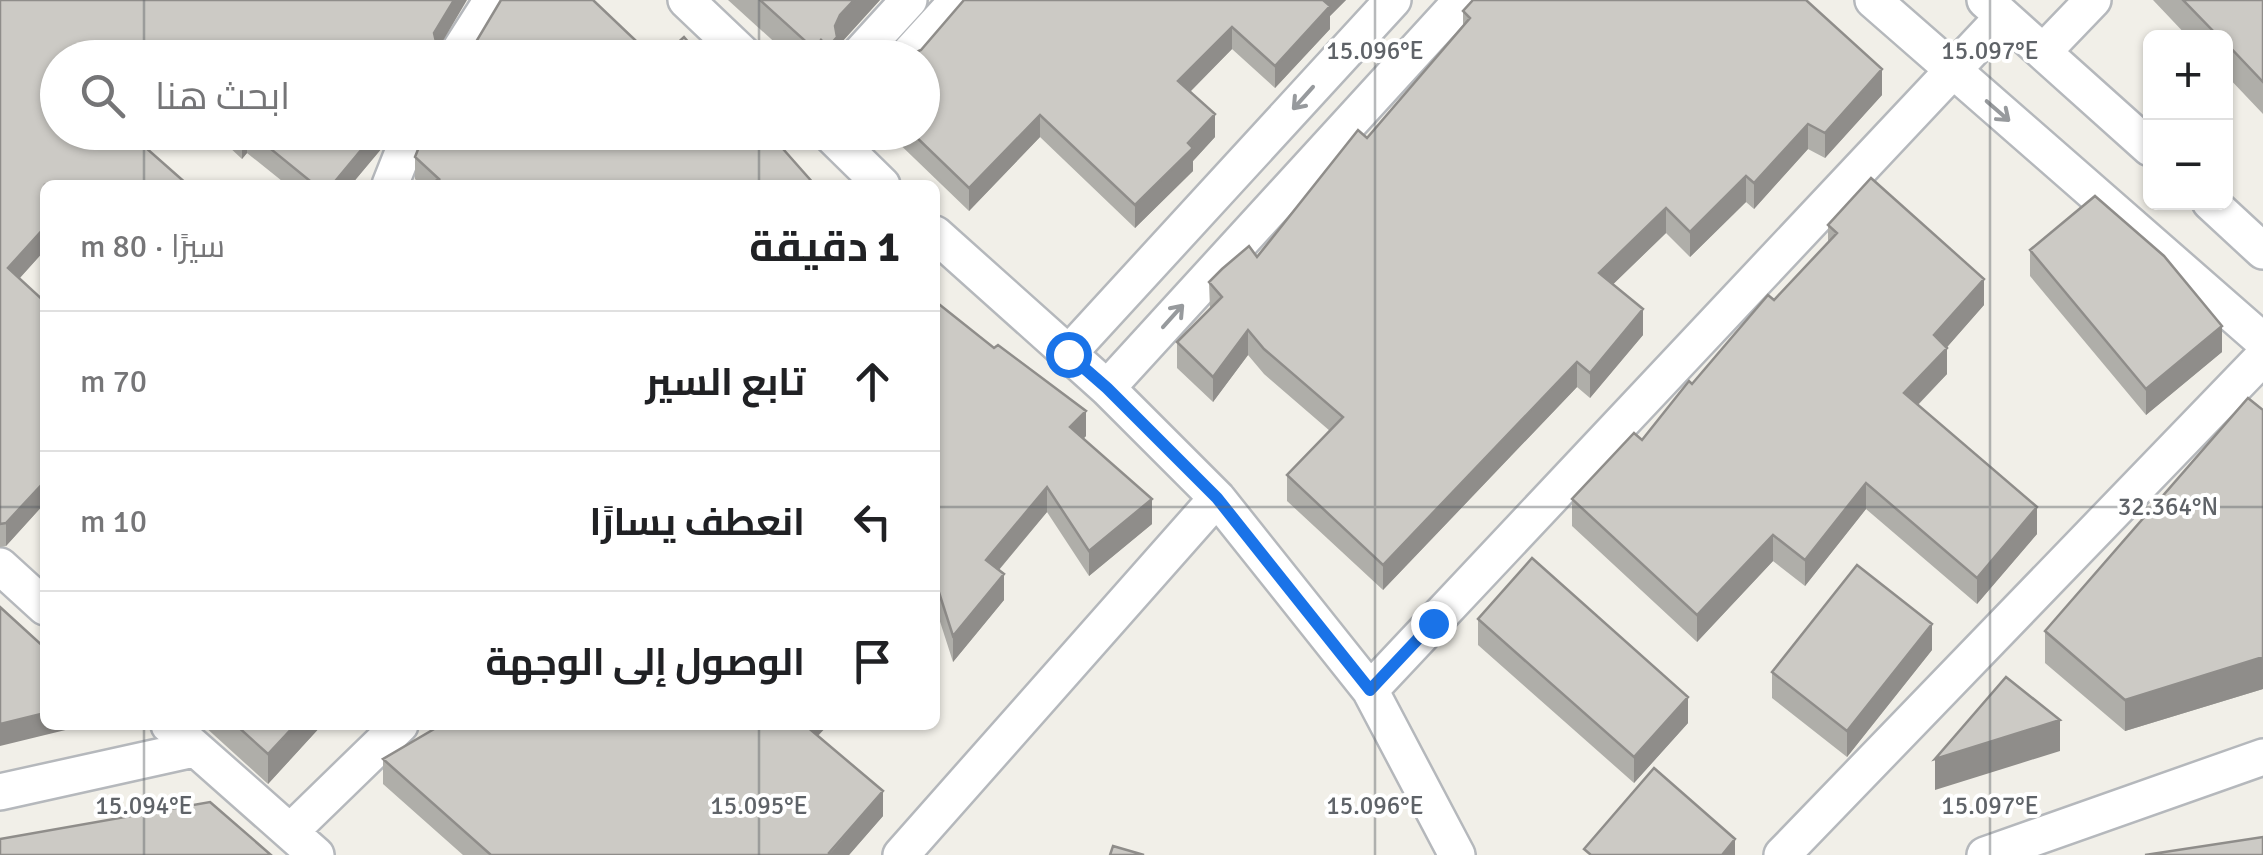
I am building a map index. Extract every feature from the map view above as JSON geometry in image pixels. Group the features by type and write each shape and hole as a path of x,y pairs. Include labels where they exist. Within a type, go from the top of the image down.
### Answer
{"street":[{"path":"467,40 492,0"},
{"path":"686,0 728,40"},
{"path":"872,40 909,0"},
{"path":"921,40 958,0"},
{"path":"1068,354 1393,0"},
{"path":"1107,388 1462,0"},
{"path":"1873,0 2263,341"},
{"path":"2044,51 2093,0"},
{"path":"1370,690 1951,70 1994,8 2143,142"},
{"path":"392,180 405,150"},
{"path":"846,150 877,180"},
{"path":"2219,210 2263,250"},
{"path":"940,239 1107,388 1217,498 1370,690 1457,855"},
{"path":"1782,855 2263,357"},
{"path":"901,855 1217,498"},
{"path":"0,566 40,594"},
{"path":"0,792 182,737 303,843 396,730"},
{"path":"1985,855 2263,757"}],"building":[{"path":"0,0 454,0 434,33 436,40 40,40 40,150 148,150 182,180 40,180 40,233 8,268 40,297 40,486 6,523 0,524"},
{"path":"501,0 593,0 635,40 477,40"},
{"path":"760,0 854,0 840,15 834,40 804,40"},
{"path":"964,0 1323,0 1330,6 1275,66 1232,27 1178,81 1215,114 1188,143 1193,148 1135,205 1040,115 969,188 930,150 940,150 940,40 930,40"},
{"path":"1473,0 1806,0 1882,69 1825,133 1808,124 1754,183 1746,176 1690,232 1666,208 1599,273 1643,309 1590,373 1577,362 1383,565 1287,475 1343,417 1264,349 1248,330 1213,377 1177,342 1222,297 1209,282 1249,246 1257,257 1358,130 1367,138 1470,18 1463,11"},
{"path":"2183,0 2263,0 2263,82 2233,50 2233,30 2212,30"},
{"path":"272,150 361,150 336,180 309,180"},
{"path":"418,150 784,150 810,180 437,180 415,157"},
{"path":"1871,178 1984,279 1934,335 1947,348 1904,393 2037,507 1977,578 1866,483 1805,560 1773,535 1697,615 1572,499 1634,433 1642,440 1689,381 1692,384 1768,295 1774,300 1837,233 1828,225"},
{"path":"2095,196 2164,256 2222,326 2146,389 2030,250"},
{"path":"940,305 994,348 998,345 1086,411 1070,427 1152,499 1089,551 1047,487 986,560 1004,574 953,636 940,596"},
{"path":"2248,398 2263,410 2263,657 2125,700 2045,631"},
{"path":"1532,558 1688,697 1634,757 1478,619"},
{"path":"1857,565 1932,624 1847,731 1772,672"},
{"path":"0,607 40,643 40,714 0,724"},
{"path":"2006,677 2060,720 1935,759"},
{"path":"242,730 290,730 268,754"},
{"path":"432,730 811,730 883,791 831,855 491,855 383,759"},
{"path":"1654,768 1735,839 1722,855 1591,855 1584,849"},
{"path":"210,802 271,855 0,855 0,839"},
{"path":"2263,837 2263,855 2145,855"},
{"path":"1113,846 1144,855 1110,855"}],"route":[{"path":"1068,354 1217,498 1370,690 1433,623"}]}
